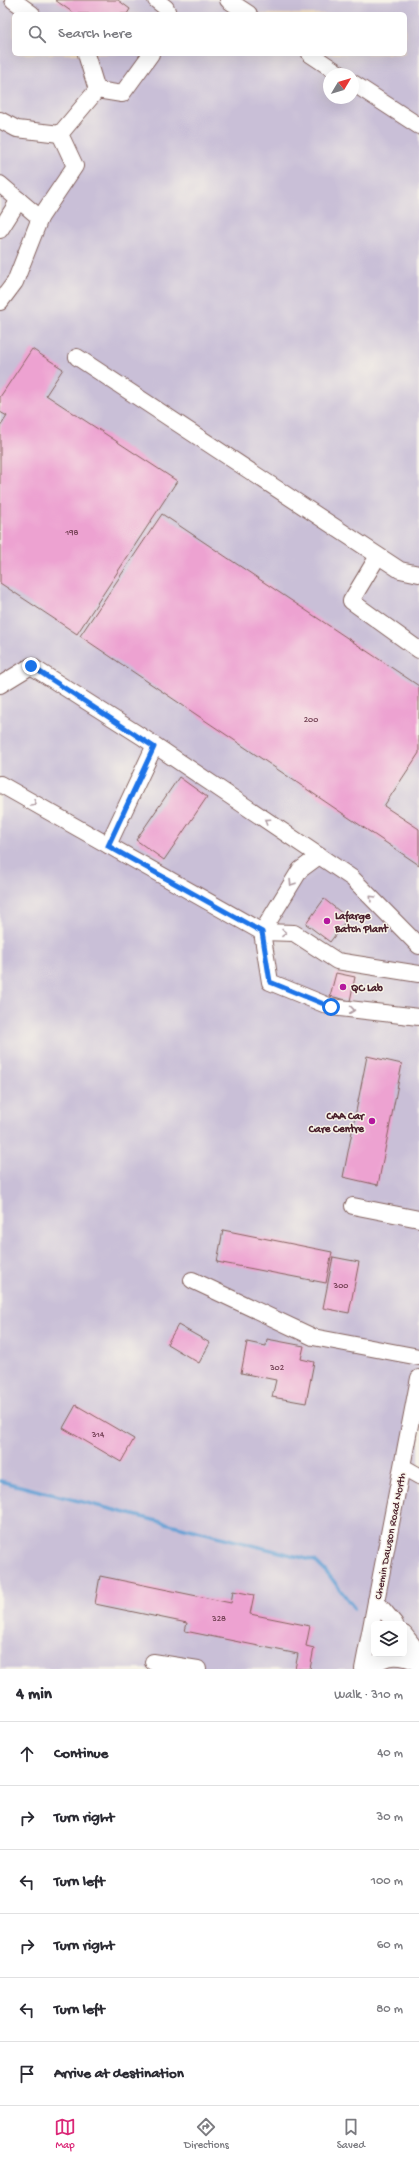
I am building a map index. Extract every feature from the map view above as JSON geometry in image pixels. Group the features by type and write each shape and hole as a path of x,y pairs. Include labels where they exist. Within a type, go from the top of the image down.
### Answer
{"street":[{"path":"13,0 29,12"},
{"path":"156,0 166,8 167,12"},
{"path":"228,0 246,12"},
{"path":"87,56 97,90"},
{"path":"97,90 122,94 150,56"},
{"path":"313,56 331,68"},
{"path":"359,86 419,126"},
{"path":"60,134 97,90"},
{"path":"0,120 17,129 60,134"},
{"path":"0,302 15,282 40,218 75,166 60,134"},
{"path":"0,184 40,218"},
{"path":"0,230 19,200"},
{"path":"77,357 400,570 419,574"},
{"path":"378,556 351,601 419,650"},
{"path":"0,685 31,666 352,878 419,946"},
{"path":"108,846 154,747"},
{"path":"0,784 262,932 294,933 337,961 419,974"},
{"path":"318,856 300,870 262,932 270,982 331,1007 419,1017"},
{"path":"353,1206 419,1219"},
{"path":"192,1280 313,1337 419,1356"},
{"name":"Chemin Dawson Road North","path":"363,1669 419,1378"},
{"path":"403,1467 419,1476"},
{"path":"376,1601 393,1621"},
{"path":"407,1638 419,1653"},
{"path":"371,1669 381,1660 394,1656 419,1662"},
{"path":"153,1662 198,1669"}],"shaded area":[{"path":"0,0 419,0 419,1669 0,1669"}],"building":[{"path":"55,0 118,0 130,9 128,12 72,12"},
{"path":"32,349 63,369 46,395 177,481 77,634 0,583 0,427 7,416 0,412 0,397"},
{"path":"162,514 419,686 419,753 384,806 419,829 419,865 80,636"},
{"path":"179,777 207,797 164,860 136,840"},
{"name":"Lafarge Batch Plant","path":"324,899 348,918 330,942 306,924"},
{"name":"QC Lab","path":"336,973 355,977 350,1001 330,996"},
{"name":"CAA Car Care Centre","path":"367,1056 402,1064 378,1185 343,1177"},
{"path":"223,1230 332,1252 326,1283 217,1262"},
{"path":"333,1257 359,1262 349,1313 323,1308"},
{"path":"178,1325 210,1343 199,1363 167,1344"},
{"path":"267,1339 304,1346 301,1359 314,1362 306,1403 272,1397 276,1380 241,1373 247,1342 266,1346"},
{"path":"76,1405 134,1439 121,1462 63,1428"},
{"path":"100,1576 231,1603 233,1591 254,1595 250,1614 310,1626 306,1646 314,1648 310,1669 295,1669 298,1654 185,1631 187,1623 95,1604"}],"waterway":[{"path":"0,1481 315,1561 329,1575 354,1608"}],"place":[{"name":"Lafarge Batch Plant","path":"327,921"},
{"name":"QC Lab","path":"343,987"},
{"name":"CAA Car Care Centre","path":"372,1121"}],"route":[{"path":"31,666 144,738 154,747 108,846 262,932 270,982 331,1007"}]}
